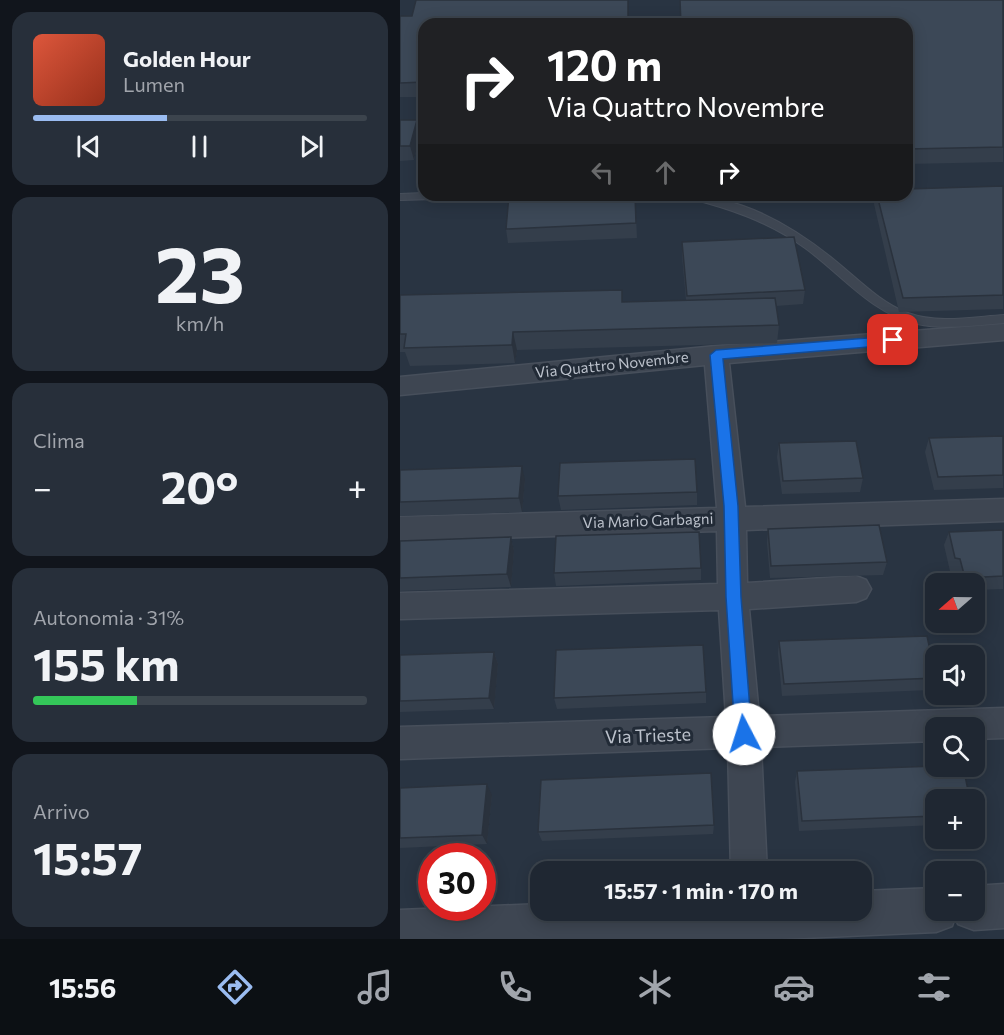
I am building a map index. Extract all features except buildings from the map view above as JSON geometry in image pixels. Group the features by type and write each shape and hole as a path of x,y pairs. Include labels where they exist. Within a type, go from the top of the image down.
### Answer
{"street":[{"name":"Via Quattro Novembre","path":"400,386 716,355 1003,332"},
{"path":"716,355 732,519 733,597 744,734 750,861"},
{"name":"Via Mario Garbagni","path":"400,529 1003,510"},
{"path":"400,606 733,597 856,589"},
{"name":"Via Trieste","path":"400,743 744,734 1003,723"},
{"path":"985,907 1003,906"},
{"path":"872,912 925,910"},
{"path":"400,933 633,921"}],"lane":[{"path":"400,197 418,196"},
{"path":"713,201 738,207 782,228 821,255 879,303 905,317 938,322 1003,319"}],"route":[{"path":"744,734 733,597 732,519 716,355 893,340"}]}
